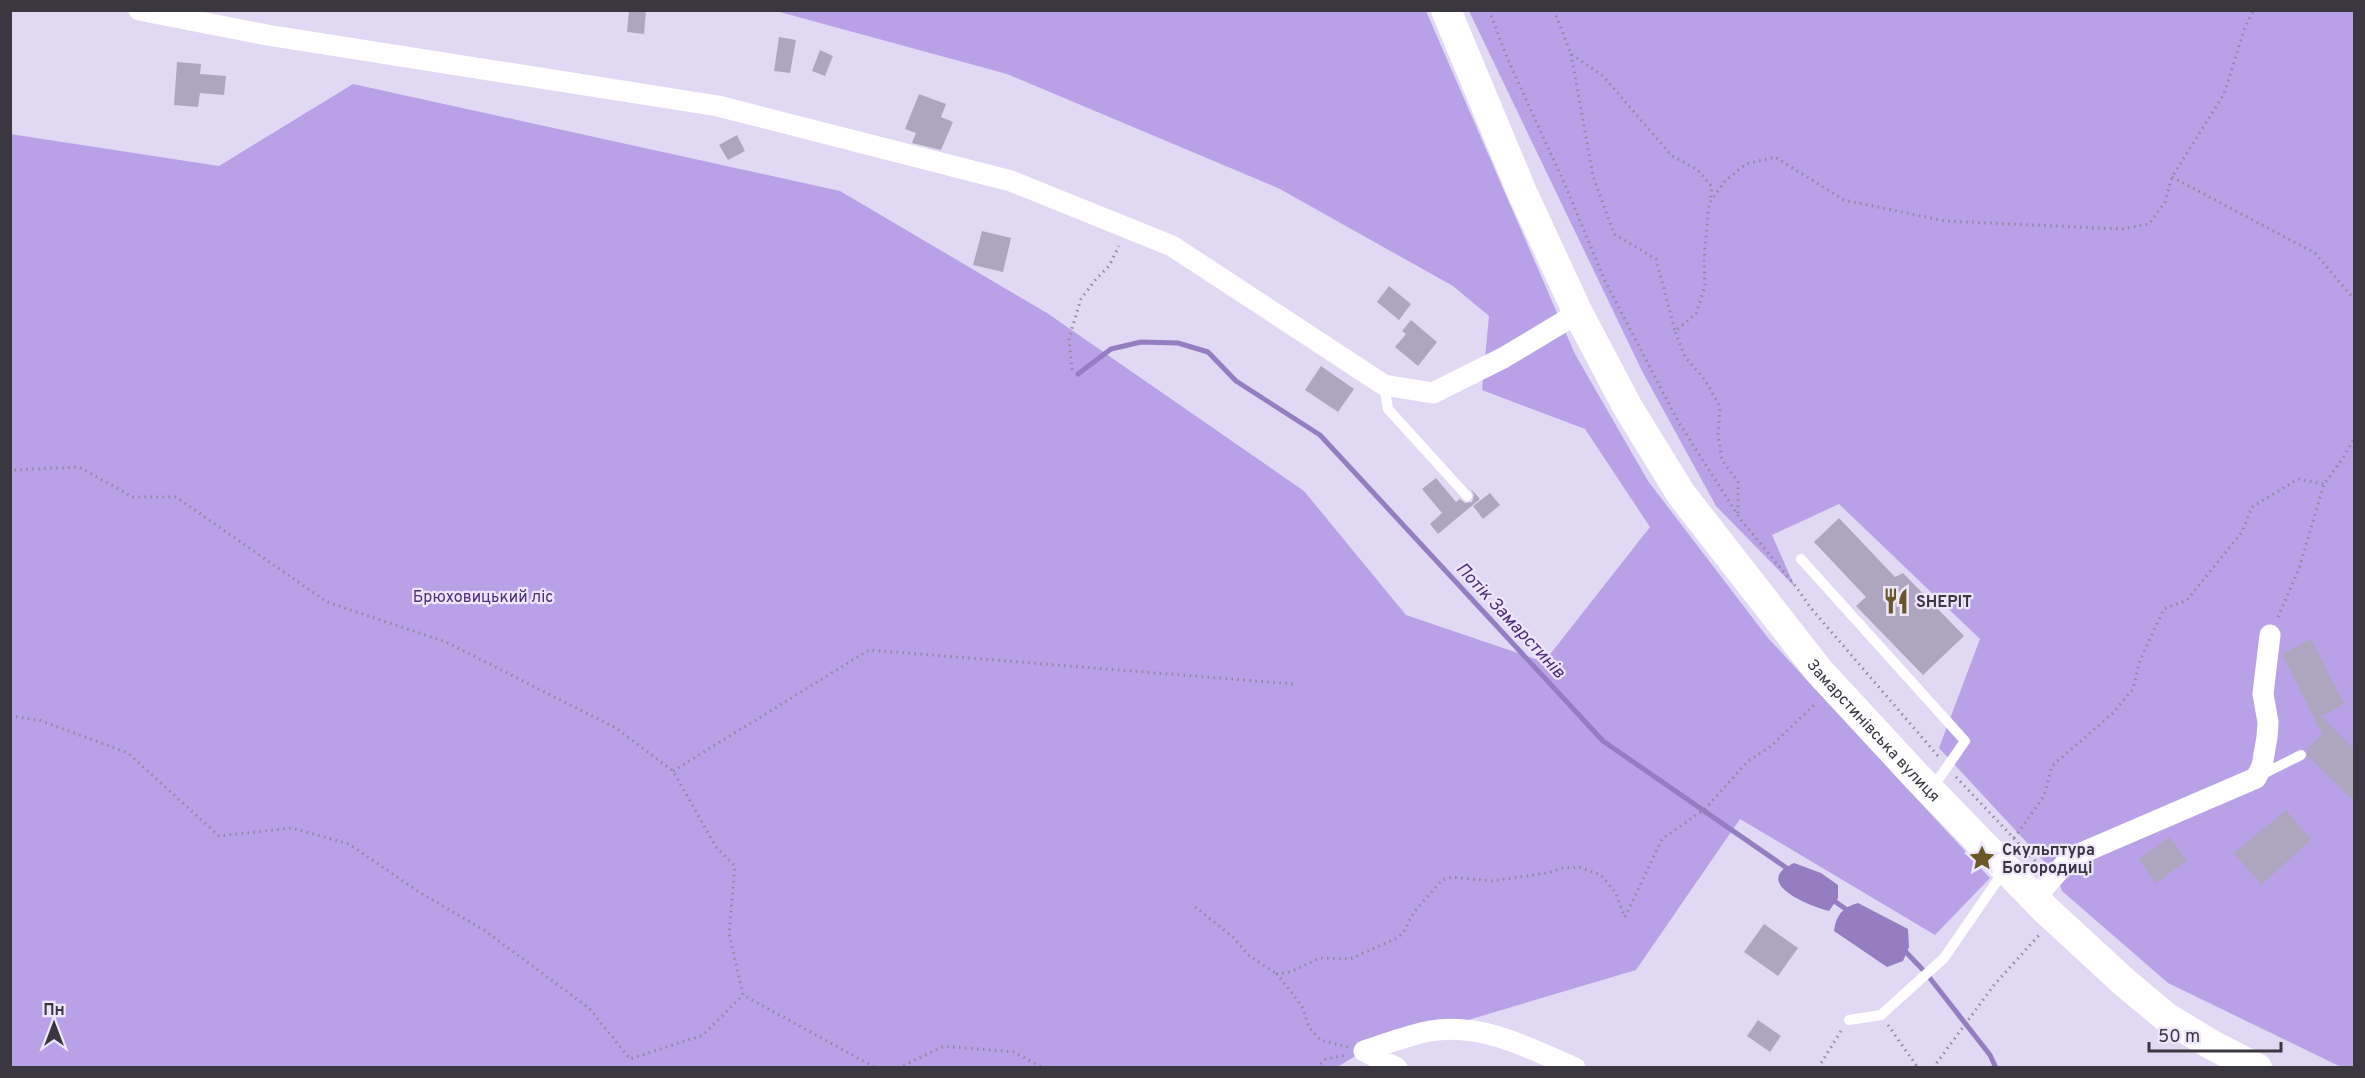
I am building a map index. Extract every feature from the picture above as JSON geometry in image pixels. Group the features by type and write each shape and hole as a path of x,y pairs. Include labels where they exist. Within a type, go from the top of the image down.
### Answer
{"main road":[{"name":"Замарстинівська вулиця","path":"1446,10 1522,192 1578,313 1627,406 1681,494 1819,671 1850,704 1939,779 2006,869 2047,898 2124,982 2166,1017 2212,1045 2257,1068"}],"street":[{"path":"139,10 278,37 718,106 1011,181 1172,246 1384,385 1433,393 1503,358 1578,313"},
{"path":"2047,898 2070,858 2256,778 2262,766 2267,737 2268,714 2263,694 2270,635"},
{"path":"1364,1051 1431,1031 1474,1030 1515,1042 1575,1068"},
{"path":"1364,1051 1397,1068"}],"lane":[{"path":"1384,385 1388,410 1467,496"},
{"path":"1801,559 1965,741 1939,779"},
{"path":"2256,778 2301,755"},
{"path":"1849,1020 1881,1015 1944,958 2006,869"}],"path":[{"path":"1489,10 1508,60 1566,187 1605,281 1679,423 1740,520 1810,607 1939,779 2014,838 2047,898 1994,985 1933,1068"},
{"path":"1554,10 1571,54 1593,176 1614,234 1656,259 1675,331 1685,357 1705,380 1720,406 1718,435 1722,460 1738,482 1736,509 1740,520"},
{"path":"1709,204 1725,181 1746,164 1775,157 1844,200 1945,221 2122,229 2149,224 2165,202 2172,177 2224,94 2245,27 2254,10"},
{"path":"1571,54 1604,76 1672,156 1698,170 1712,187 1704,260 1705,286 1696,314 1675,331"},
{"path":"2172,177 2315,254 2355,299"},
{"path":"1072,370 1069,338 1081,299 1109,266"},
{"path":"2270,635 2299,569 2324,484 2355,439"},
{"path":"10,474 14,470 79,467 133,497 176,497 327,602 446,642 616,728 673,771 716,847 735,866 729,933 743,995 876,1068"},
{"path":"2014,838 2044,796 2052,766 2113,713 2133,689 2140,660 2164,609 2187,600 2242,532 2252,507 2298,479 2324,484"},
{"path":"673,771 869,650 1293,684"},
{"path":"1276,974 1290,972 1320,958 1350,959 1395,939 1402,933 1414,912 1442,880 1452,877 1491,881 1579,867 1601,875 1615,891 1625,917 1662,839 1703,810 1748,760 1770,747 1816,702 1850,704"},
{"path":"10,717 39,720 128,753 219,836 292,828 349,844 419,892 484,930 589,1008 630,1059 703,1035 743,995"},
{"path":"1195,907 1233,937 1248,955 1276,974 1302,1006 1309,1028 1320,1041 1364,1051"},
{"path":"1881,1015 1918,1068"},
{"path":"1818,1068 1849,1020"},
{"path":"898,1068 944,1046 1014,1052 1043,1068"},
{"path":"1316,1068 1326,1059 1364,1051"}],"green space":[{"name":"Брюховицький ліс","path":"776,11 1426,11 1575,354 1648,481 1768,638 1990,878 1935,935 1740,819 1636,970 1364,1051 1337,1067 11,1067 10,134 219,166 353,84 840,191 1047,313 1304,491 1406,615 1544,662 1650,527 1585,429 1482,390 1489,316 1453,286 1278,188 1007,74"},
{"path":"1469,11 2354,11 2354,1067 2341,1067 2168,983 2062,891 2056,874 1939,748 1980,639 1839,504 1772,535 1795,587 1716,506 1642,371"}],"shaded area":[{"path":"1794,863 1821,873 1838,885 1838,898 1829,911 1798,899 1781,886 1778,878 1782,871"},
{"path":"1858,903 1908,929 1909,947 1903,961 1887,967 1834,931 1836,920 1841,912"}],"building":[{"path":"629,10 646,10 644,34 627,32"},
{"path":"779,37 796,40 790,73 774,71"},
{"path":"820,50 833,56 825,76 812,71"},
{"path":"177,62 201,64 200,74 226,76 224,95 200,93 198,107 174,105"},
{"path":"919,94 946,104 941,117 953,122 941,150 912,143 916,133 905,129"},
{"path":"737,135 745,151 728,160 719,145"},
{"path":"982,231 1011,238 1003,272 973,265"},
{"path":"1389,286 1411,304 1399,320 1377,302"},
{"path":"1411,320 1437,342 1418,366 1395,347 1406,334 1402,331"},
{"path":"1321,366 1354,389 1338,412 1305,390"},
{"path":"1436,478 1456,502 1460,499 1465,503 1472,502 1474,495 1471,489 1480,499 1438,534 1430,524 1442,513 1422,489"},
{"path":"1490,493 1500,505 1483,519 1473,506"},
{"name":"SHEPIT","path":"1839,518 1895,577 1903,573 1964,636 1923,675 1856,606 1866,597 1814,542"},
{"path":"2311,639 2344,704 2321,716 2355,750 2355,802 2308,756 2307,750 2322,734 2282,654"},
{"path":"2286,810 2311,840 2261,885 2234,853"},
{"path":"2170,837 2187,861 2156,883 2139,859"},
{"path":"1764,924 1798,948 1778,976 1744,952"},
{"path":"1758,1020 1781,1036 1770,1052 1747,1036"}],"waterway":[{"name":"Потік Замарстинів","path":"1078,374 1111,349 1141,342 1178,343 1208,352 1236,381 1320,435 1603,741 1791,871"},
{"name":"Потік Замарстинів","path":"1830,898 1850,912"},
{"name":"Потік Замарстинів","path":"1902,948 1924,971"},
{"name":"Потік Замарстинів","path":"1929,977 1990,1055 1996,1068"}],"place":[{"name":"SHEPIT","path":"1896,601"},
{"name":"Скульптура Богородиці","path":"1982,858"}]}
